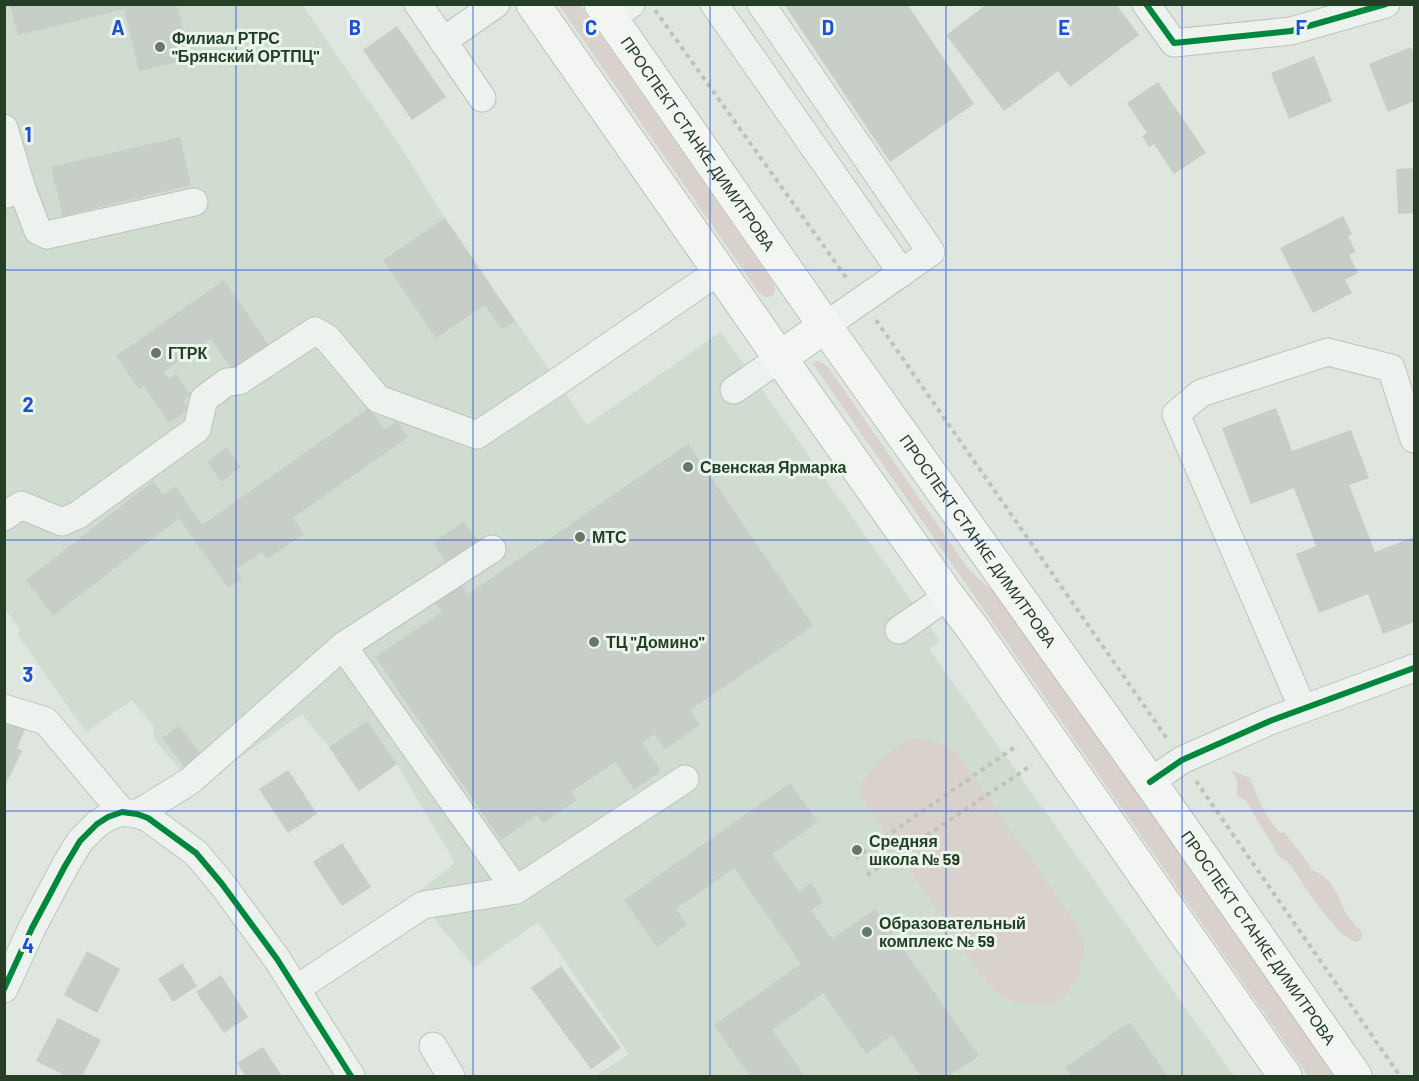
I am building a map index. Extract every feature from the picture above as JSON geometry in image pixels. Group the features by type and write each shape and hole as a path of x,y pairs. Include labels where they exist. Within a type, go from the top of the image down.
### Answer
{"main road":[{"path":"533,4 1285,1077"},
{"name":"ПРОСПЕКТ СТАНКЕ ДИМИТРОВА","path":"615,9 825,326 1150,782 1355,1077"},
{"path":"780,358 825,326"}],"street":[{"path":"418,4 482,98"},
{"path":"443,41 496,4"},
{"path":"714,4 902,273"},
{"path":"761,4 931,252 825,326"},
{"path":"1146,4 1174,43 1291,31 1386,4"},
{"path":"4,128 13,192 38,231 47,235 194,202"},
{"path":"4,518 21,505 62,522 78,515 197,429 204,399 227,382 239,381 315,331 327,338 378,399 477,435 719,271"},
{"path":"1303,709 1176,414 1201,393 1328,352 1391,368 1414,439"},
{"path":"734,390 780,358"},
{"path":"4,989 65,866 80,842 98,824 108,817 130,813 190,781 343,646 492,549"},
{"path":"899,630 948,596"},
{"path":"343,646 516,890"},
{"path":"1150,782 1182,760 1270,721 1414,668"},
{"path":"4,708 46,722 130,813 148,818 196,853 222,884 277,959 351,1077"},
{"path":"296,989 423,905 516,890 685,779"},
{"path":"433,1046 451,1077"}],"path":[{"path":"651,4 862,300 1400,1077"},
{"path":"855,858 1018,745"},
{"path":"867,875 1032,765"}],"shaded area":[{"path":"5,5 302,5 398,143 445,218 587,425 721,332 940,641 929,649 1234,1076 595,1076 629,1054 538,922 474,967 415,895 455,863 397,764 359,791 329,747 302,714 196,788 153,738 154,727 132,700 86,732 17,634 21,631 5,608"},
{"path":"559,5 580,5 774,284 775,291 772,296 766,297 760,294"},
{"path":"818,361 828,367 969,570 1003,600 1335,1076 1308,1076 813,364"},
{"path":"911,739 936,742 958,754 1080,932 1084,945 1080,971 1064,996 1047,1006 1012,1002 995,991 982,977 863,800 860,785 871,771 888,752"},
{"path":"1231,770 1250,778 1262,807 1275,827 1280,833 1284,832 1311,870 1332,884 1345,912 1363,934 1360,941 1354,942 1340,932 1318,906 1289,863 1279,856 1246,801 1237,796 1237,780"}],"building":[{"name":"Филиал РТРС \"Брянский ОРТПЦ\"","path":"10,4 177,4 190,59 139,71 124,9 18,35"},
{"path":"784,4 907,4 974,104 890,162"},
{"path":"987,4 1116,4 1139,35 1070,87 1058,71 1004,111 946,35"},
{"path":"397,26 446,97 412,120 363,50"},
{"path":"1411,47 1414,55 1414,101 1388,112 1369,64"},
{"path":"1314,56 1332,101 1289,119 1271,73"},
{"path":"1158,82 1206,153 1174,174 1154,144 1149,147 1142,136 1147,133 1127,103"},
{"path":"180,137 191,185 63,216 51,167"},
{"path":"1414,168 1414,213 1398,214 1396,169"},
{"path":"1343,216 1352,234 1348,236 1356,252 1349,255 1358,273 1345,280 1352,293 1313,313 1280,248"},
{"path":"445,218 515,321 502,329 485,305 436,338 383,260"},
{"name":"ГТРК","path":"224,280 272,350 236,375 211,339 163,372 168,379 176,374 191,395 183,401 189,409 169,423 144,386 139,389 116,356"},
{"path":"369,408 385,429 397,421 408,437 293,518 304,534 267,559 262,552 236,569 242,579 228,588 179,518 53,616 26,580 153,481 163,495 175,486 202,525"},
{"path":"1276,408 1292,451 1351,430 1369,478 1349,485 1375,552 1414,537 1414,622 1383,634 1368,594 1319,613 1296,554 1316,546 1294,488 1251,504 1222,428"},
{"name":"ТЦ \"Домино\"","path":"688,444 813,626 690,710 700,725 665,749 654,734 642,743 661,771 634,790 615,762 571,792 577,800 543,823 537,815 501,840 375,657 442,612 430,595 456,577 468,594"},
{"path":"227,447 241,467 221,482 207,462"},
{"path":"464,521 481,545 450,567 433,543"},
{"path":"4,720 25,729 17,748 22,751 4,788"},
{"path":"367,721 397,764 359,791 329,747"},
{"path":"179,726 202,755 185,768 162,738"},
{"path":"288,770 317,814 288,833 259,789"},
{"name":"Образовательный комплекс № 59","path":"790,783 818,822 772,854 799,892 811,883 823,902 811,910 832,939 875,909 979,1056 949,1076 921,1076 892,1035 866,1054 823,993 772,1030 805,1076 750,1076 714,1025 801,964 734,868 676,909 687,925 657,947 624,900"},
{"path":"342,843 371,887 342,906 313,862"},
{"path":"87,951 120,969 97,1013 64,995"},
{"path":"182,963 197,986 173,1002 158,979"},
{"path":"561,966 621,1048 591,1069 531,988"},
{"path":"221,975 248,1017 224,1033 196,992"},
{"path":"58,1018 101,1040 82,1076 66,1076 36,1061"},
{"path":"1129,1022 1168,1076 1071,1076 1065,1068"},
{"path":"263,1047 282,1076 245,1076 237,1063"}],"cycle path":[{"path":"1146,4 1174,43 1291,31 1386,4"},
{"path":"1150,782 1182,760 1270,721 1414,668"},
{"path":"4,989 32,928 80,841 97,824 108,817 122,812 137,814 148,818 196,853 222,884 277,959 351,1076"}],"place":[{"name":"Филиал РТРС \"Брянский ОРТПЦ\"","path":"160,47"},
{"name":"ГТРК","path":"156,353"},
{"name":"Свенская Ярмарка","path":"688,467"},
{"name":"МТС","path":"580,537"},
{"name":"ТЦ \"Домино\"","path":"594,642"},
{"name":"Средняя школа № 59","path":"857,850"},
{"name":"Образовательный комплекс № 59","path":"867,932"}]}
